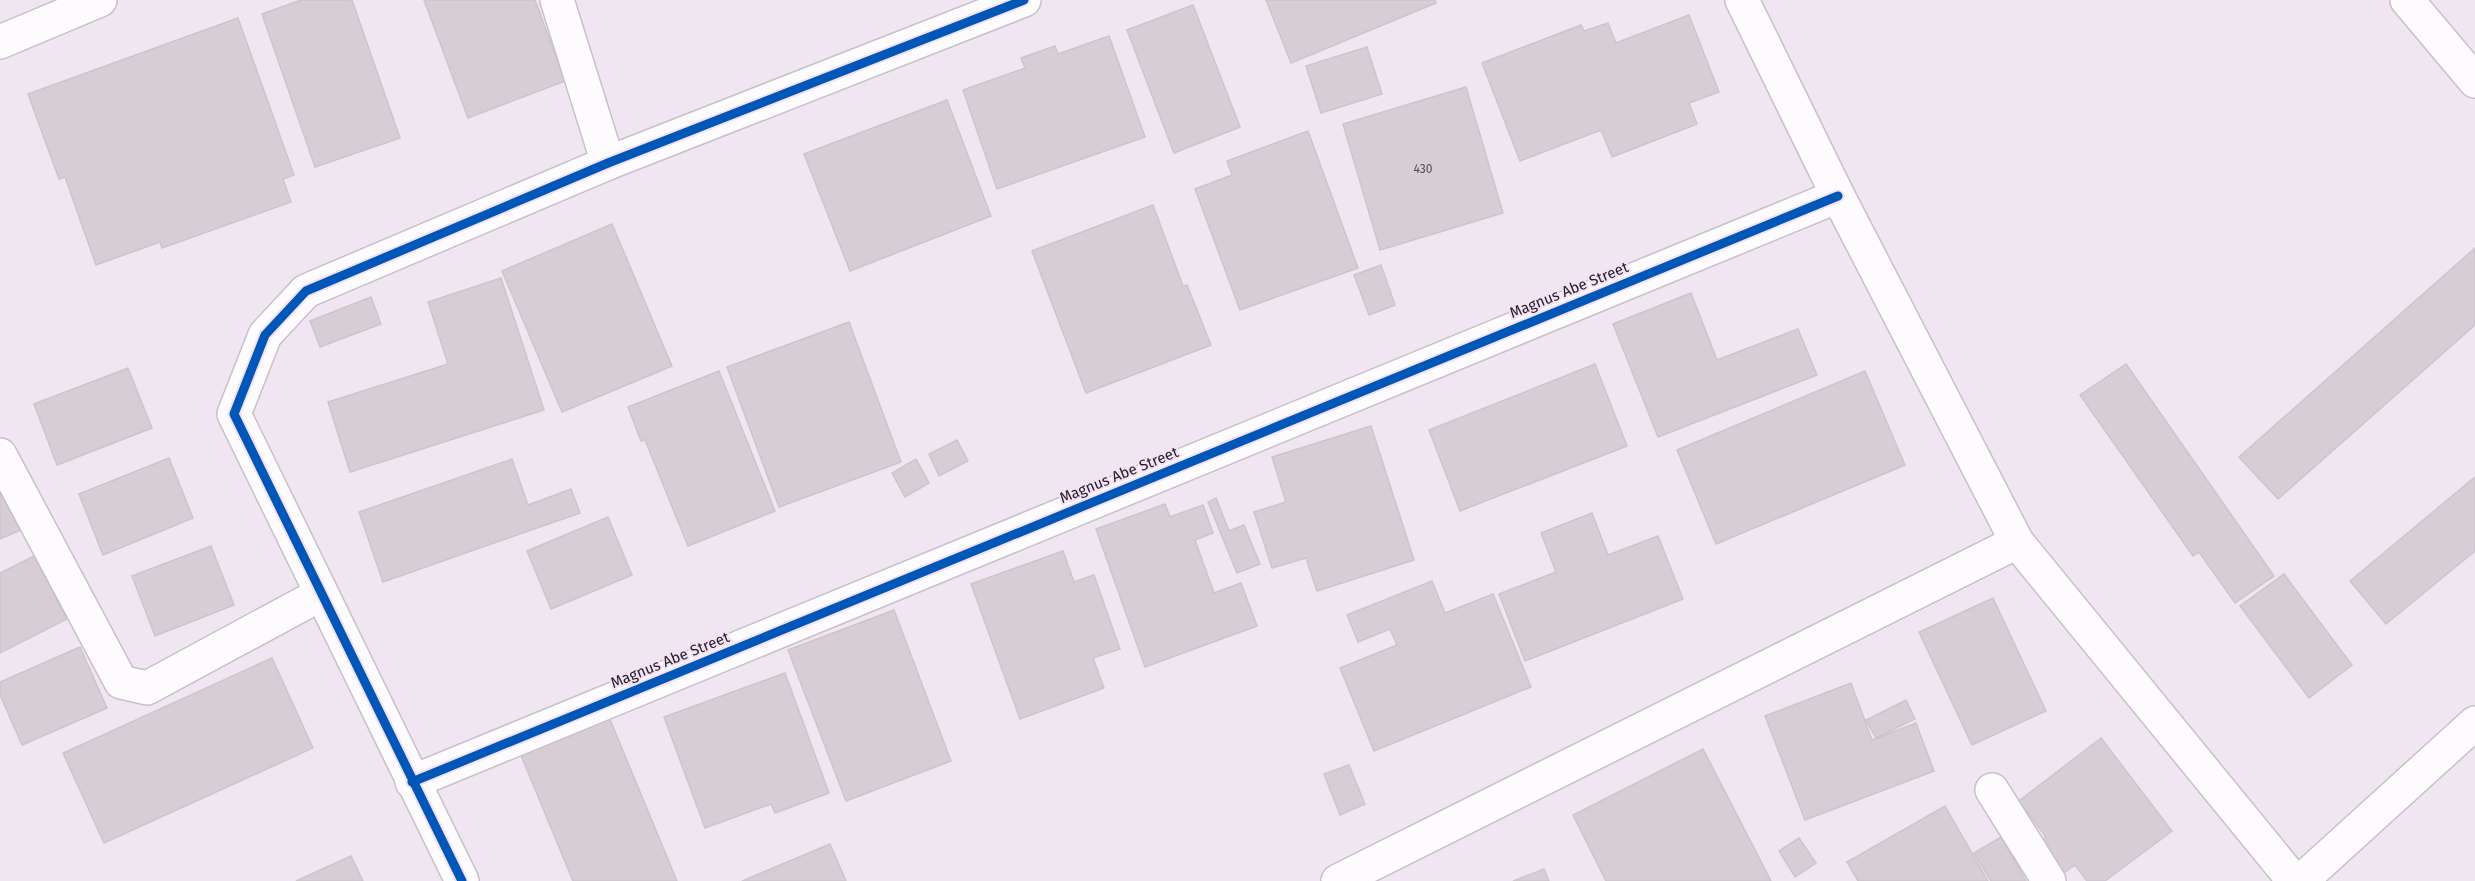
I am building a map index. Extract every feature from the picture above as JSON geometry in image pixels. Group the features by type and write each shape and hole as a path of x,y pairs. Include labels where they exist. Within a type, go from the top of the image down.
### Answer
{"street":[{"path":"0,42 100,0"},
{"path":"557,0 608,163"},
{"path":"462,881 234,414 265,334 306,291 608,163 1024,0"},
{"path":"1742,0 1838,196 2017,542 2294,881"},
{"path":"2407,0 2475,81"},
{"name":"Magnus Abe Street","path":"412,782 1838,196"},
{"path":"0,455 121,682 147,688 321,594"},
{"path":"1338,881 2017,542"},
{"path":"2301,881 2475,723"},
{"path":"1992,790 2049,881"}],"building":[{"path":"301,0 352,0 400,138 315,167 262,14"},
{"path":"424,0 535,0 565,81 468,118"},
{"path":"1266,0 1435,0 1436,3 1291,63"},
{"path":"1193,5 1240,127 1174,153 1127,30"},
{"path":"1689,15 1719,92 1689,103 1697,124 1612,157 1601,130 1520,161 1482,63 1581,25 1584,31 1608,23 1616,43"},
{"path":"238,18 294,175 283,179 291,202 162,248 160,242 96,265 65,177 59,179 28,94"},
{"path":"1109,36 1145,137 997,189 963,90 1025,68 1021,58 1055,46 1058,54"},
{"path":"1367,47 1382,94 1321,113 1306,66"},
{"path":"1466,87 1503,213 1380,250 1343,124"},
{"path":"947,100 991,216 850,271 804,154"},
{"path":"1308,131 1358,268 1240,310 1195,189 1232,175 1227,161"},
{"path":"1153,205 1183,286 1187,285 1211,345 1086,393 1032,251"},
{"path":"612,224 672,366 562,412 502,271"},
{"path":"2475,248 2475,325 2278,499 2239,457"},
{"path":"1381,265 1395,305 1369,315 1354,275"},
{"path":"501,278 544,410 350,472 328,402 448,364 428,302"},
{"path":"1691,293 1717,360 1798,329 1817,375 1658,437 1613,324"},
{"path":"371,297 381,324 320,347 310,321"},
{"path":"849,322 901,462 779,507 727,367"},
{"path":"1595,364 1627,446 1460,511 1429,430"},
{"path":"2126,364 2274,576 2235,603 2199,552 2193,556 2080,395"},
{"path":"128,368 152,428 57,465 34,404"},
{"path":"719,371 775,511 688,546 645,440 641,441 628,407"},
{"path":"1865,371 1905,465 1716,544 1677,450"},
{"path":"1371,426 1414,560 1317,591 1306,558 1272,568 1254,512 1286,502 1272,457"},
{"path":"957,440 968,461 939,476 929,454"},
{"path":"169,458 193,518 103,555 79,494"},
{"path":"512,459 528,505 571,489 580,513 383,582 359,512"},
{"path":"916,459 929,483 905,497 892,473"},
{"path":"2475,477 2475,551 2386,624 2350,581"},
{"path":"0,479 23,529 0,539"},
{"path":"1216,498 1229,531 1244,525 1260,564 1237,573 1208,502"},
{"path":"1165,504 1170,517 1203,505 1213,533 1195,540 1214,593 1241,583 1257,626 1145,667 1096,529"},
{"path":"1592,513 1608,555 1658,536 1683,599 1525,661 1499,594 1556,572 1541,533"},
{"path":"608,517 632,575 551,609 527,551"},
{"path":"211,546 234,605 155,636 132,576"},
{"path":"1063,551 1074,582 1094,575 1120,649 1093,658 1104,688 1020,719 971,584"},
{"path":"34,556 67,619 0,653 0,573"},
{"path":"2284,574 2352,665 2309,698 2240,606"},
{"path":"1432,581 1445,613 1493,594 1531,687 1374,751 1340,668 1397,645 1390,629 1358,642 1347,615"},
{"path":"1993,598 2046,711 1972,745 1919,632"},
{"path":"894,610 951,761 846,801 788,650"},
{"path":"80,647 107,708 22,745 0,695 0,682"},
{"path":"272,658 313,748 104,843 63,753"},
{"path":"785,673 829,793 775,813 771,804 705,828 664,717"},
{"path":"1851,683 1872,740 1916,723 1934,771 1805,820 1765,716"},
{"path":"1906,700 1915,719 1876,738 1866,720"},
{"path":"609,717 677,881 573,881 520,753"},
{"path":"2101,738 2172,831 2105,881 2087,881 2075,865 2055,879 2032,847 2046,837 2019,801"},
{"path":"1703,749 1771,881 1606,881 1573,815"},
{"path":"1349,765 1365,804 1340,815 1324,774"},
{"path":"1945,806 1988,881 1858,881 1847,862"},
{"path":"2001,837 2026,881 1991,881 1974,853"},
{"path":"1799,838 1816,863 1795,877 1779,851"},
{"path":"830,844 846,881 742,881"},
{"path":"351,856 363,881 296,881"},
{"path":"1544,869 1549,881 1513,881"}],"cycle path":[{"path":"462,881 234,414 265,335 306,291 608,163 1024,0"},
{"path":"412,782 1838,196"}]}
